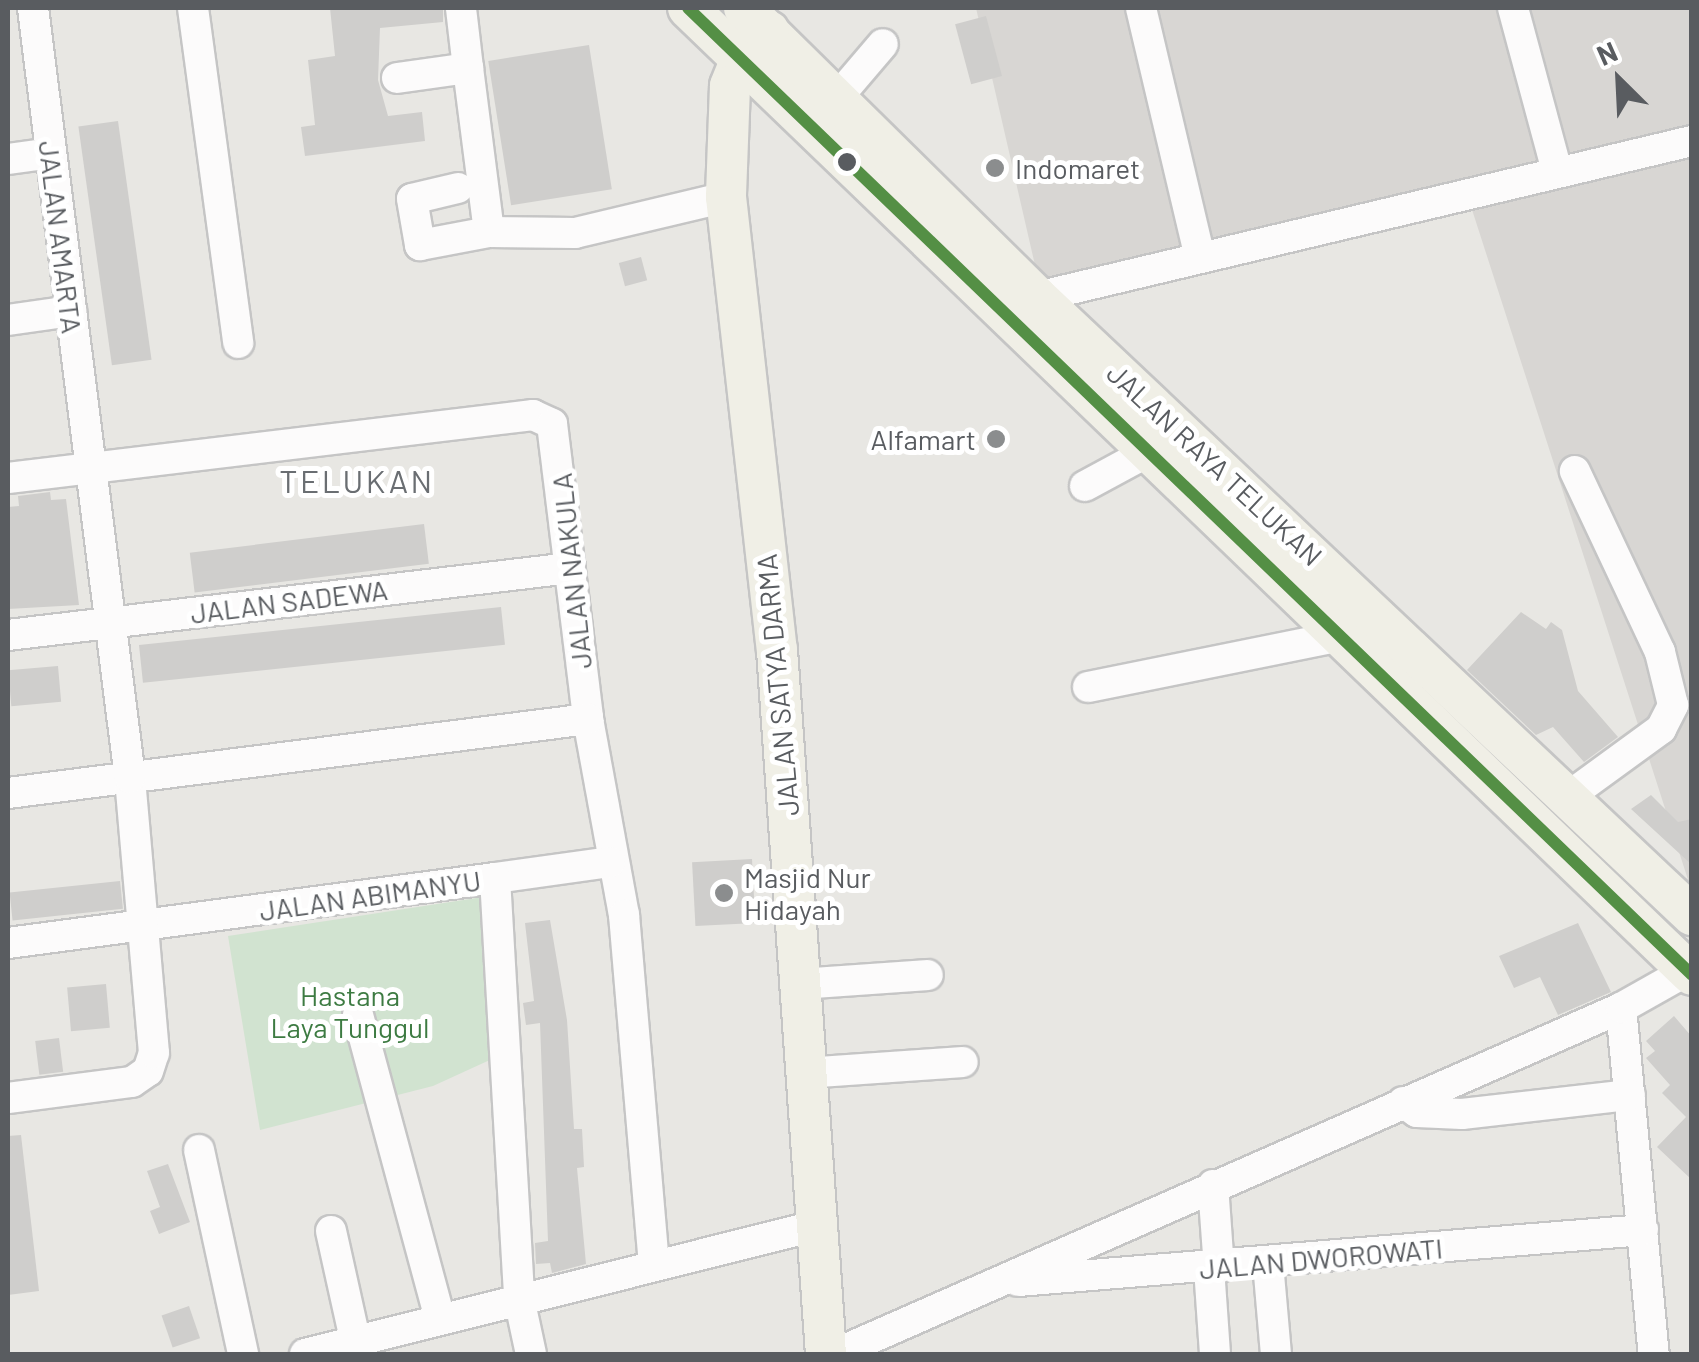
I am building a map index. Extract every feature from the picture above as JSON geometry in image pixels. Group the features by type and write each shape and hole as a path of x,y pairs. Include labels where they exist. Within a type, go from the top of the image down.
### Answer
{"main road":[{"name":"JALAN RAYA TELUKAN","path":"688,8 1335,637 1690,971"},
{"name":"JALAN RAYA TELUKAN","path":"756,19 1037,297 1692,915"},
{"name":"JALAN SATYA DARMA","path":"756,19 728,102 726,197 777,650 826,1354"}],"street":[{"name":"JALAN AMARTA","path":"8,1098 132,1082 148,1071 154,1053 130,778 33,8"},
{"path":"193,8 238,343"},
{"path":"461,8 490,232"},
{"path":"1141,8 1200,256"},
{"path":"1513,8 1556,171"},
{"path":"836,99 883,44"},
{"path":"397,78 468,68"},
{"path":"1037,297 1692,141"},
{"path":"8,159 51,154"},
{"path":"458,188 412,198 420,245 490,232 575,233 726,197"},
{"path":"8,320 71,311"},
{"name":"JALAN NAKULA","path":"8,478 544,418 557,432 588,719 610,862 624,915 654,1265"},
{"path":"1085,486 1148,452"},
{"path":"1570,796 1661,730 1674,705 1660,652 1575,470"},
{"name":"JALAN SADEWA","path":"8,635 570,568"},
{"path":"1088,687 1335,637"},
{"path":"8,794 588,719"},
{"path":"495,878 610,862"},
{"name":"JALAN ABIMANYU","path":"8,943 495,878 520,1298 530,1354"},
{"path":"835,1354 1622,1008 1690,971"},
{"path":"800,984 928,974"},
{"path":"1622,1008 1654,1354"},
{"path":"358,1015 440,1318"},
{"path":"805,1073 963,1062"},
{"path":"1403,1102 1417,1112 1448,1114 1630,1095"},
{"path":"200,1150 243,1354"},
{"path":"1212,1185 1215,1354"},
{"path":"305,1354 815,1226"},
{"name":"JALAN DWOROWATI","path":"998,1282 1268,1264 1642,1230"},
{"path":"331,1231 356,1344"},
{"path":"1268,1264 1276,1354"}],"shaded area":[{"path":"976,8 1691,8 1691,889 1466,191 1040,287"}],"green space":[{"name":"Hastana Laya Tunggul","path":"483,897 492,1059 433,1086 260,1130 228,936"}],"building":[{"path":"330,8 443,8 443,22 380,28 378,80 388,116 422,112 425,141 305,156 301,127 315,125 308,60 335,56"},
{"path":"986,16 1002,76 971,84 955,24"},
{"path":"589,45 612,189 511,205 488,61"},
{"path":"118,121 152,360 112,365 78,127"},
{"path":"641,257 647,280 625,286 619,263"},
{"path":"50,492 51,500 66,499 79,605 8,609 8,507 19,506 18,496"},
{"path":"424,524 429,564 195,592 190,553"},
{"path":"501,607 505,645 143,683 139,645"},
{"path":"1521,612 1546,629 1551,622 1562,630 1578,691 1618,737 1584,762 1553,727 1536,735 1467,670"},
{"path":"58,666 61,702 11,706 8,670"},
{"path":"1651,795 1678,822 1692,819 1692,865 1631,809"},
{"name":"Masjid Nur Hidayah","path":"752,859 755,923 695,926 692,862"},
{"path":"120,881 123,909 13,920 10,893"},
{"path":"550,920 567,1020 574,1129 582,1129 584,1167 577,1168 586,1264 552,1273 550,1263 536,1264 535,1243 548,1241 540,1023 526,1025 523,1003 534,1001 525,923"},
{"path":"1578,923 1611,992 1558,1015 1540,977 1514,988 1499,956"},
{"path":"106,984 110,1028 71,1031 67,987"},
{"path":"1674,1016 1692,1037 1692,1180 1657,1147 1686,1117 1662,1093 1670,1085 1646,1058 1655,1051 1646,1041"},
{"path":"59,1038 63,1072 39,1075 35,1041"},
{"path":"21,1135 39,1291 8,1295 8,1136"},
{"path":"168,1164 190,1222 159,1234 150,1211 160,1207 147,1171"},
{"path":"189,1306 200,1338 173,1348 162,1315"}],"transit line":[{"path":"688,8 1692,975"}],"place":[{"name":"Indomaret","path":"995,168"},
{"name":"Alfamart","path":"996,439"},
{"name":"Masjid Nur Hidayah","path":"724,893"}],"district":[{"name":"TELUKAN","path":"357,480"}]}
